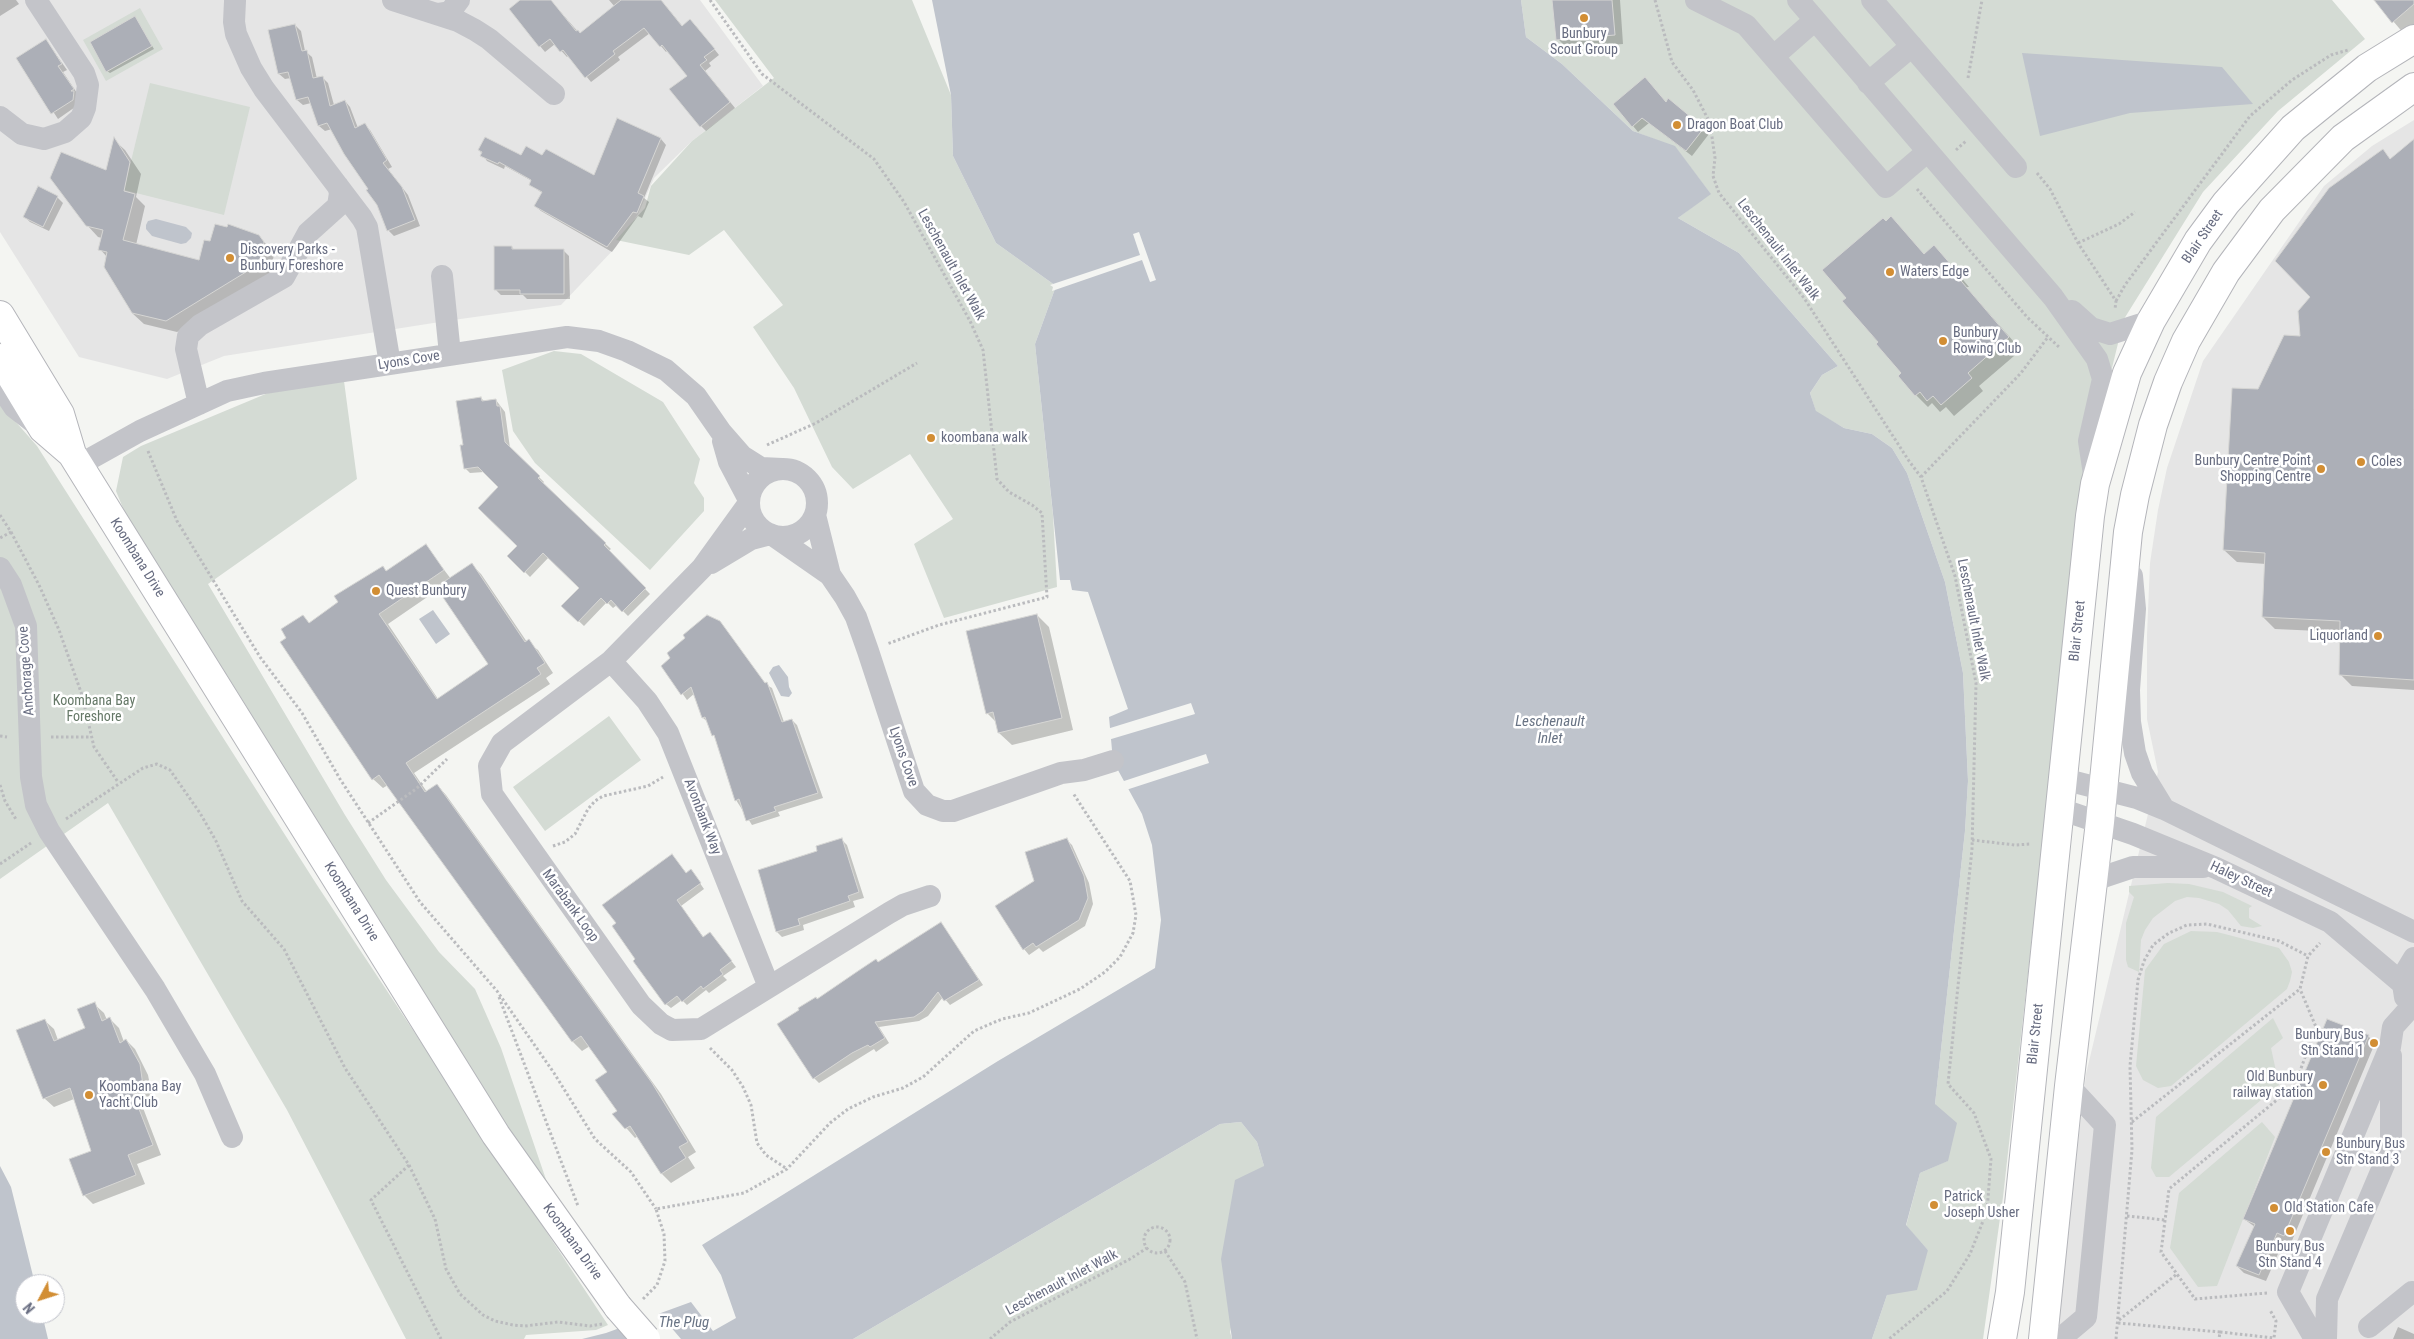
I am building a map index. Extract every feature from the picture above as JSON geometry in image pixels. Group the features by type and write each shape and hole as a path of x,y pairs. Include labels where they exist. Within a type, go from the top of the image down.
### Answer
{"main road":[{"name":"Blair Street","path":"2002,1339 2010,1292 2090,516 2096,484 2127,373 2151,321 2198,240 2226,203 2293,128 2367,68 2414,39"},
{"path":"2043,1339 2069,1086 2104,790 2128,532 2135,495 2153,425 2168,382 2186,341 2226,272 2272,210 2343,138 2414,87"},
{"name":"Koombana Drive","path":"0,315 60,414 76,459 496,1135 620,1311 646,1339"},
{"name":"Koombana Drive","path":"0,358 43,429 76,459"}],"street":[{"path":"0,117 22,134 44,139 65,132 81,118 85,108 88,85 84,73 36,0"},
{"path":"240,0 234,22 236,34 251,68 264,89 362,218 370,237 390,364"},
{"path":"393,0 458,21 489,38 554,94"},
{"path":"437,14 450,12 459,0"},
{"path":"1696,0 1746,25 1886,188 1927,152"},
{"path":"1798,0 2053,297 2097,359 2104,379 2089,441 2096,484"},
{"path":"1872,0 2024,168"},
{"path":"1774,56 1815,20"},
{"path":"1868,83 1912,46"},
{"path":"199,404 186,349 188,336 200,325 277,283 290,270 308,232 338,206 340,193 338,186"},
{"path":"442,276 450,354"},
{"path":"2053,297 2091,328 2110,334 2151,321"},
{"name":"Lyons Cove","path":"76,459 227,392 264,383 567,337 599,341 627,351 666,370 696,396 721,432 742,456 761,468 782,469"},
{"path":"0,386 14,407 43,429"},
{"name":"Lyons Cove","path":"721,432 729,462 749,501"},
{"path":"782,469 803,476 815,493 817,504 814,515 803,531 784,537 772,535 758,526 753,518 749,501 756,482 772,471 782,469"},
{"name":"Marabank Loop","path":"702,1029 672,1030 648,1014 492,794 489,766 502,743 512,734 611,661 702,568 749,501"},
{"name":"Lyons Cove","path":"814,515 830,575 856,617 912,785 919,798 928,805 943,811 953,811 1061,773 1084,770 1113,761"},
{"path":"2128,532 2135,609 2130,690 2131,730 2135,753 2142,773 2164,809"},
{"name":"Lyons Cove","path":"772,535 830,575"},
{"name":"Marabank Loop","path":"702,568 751,540 772,535"},
{"name":"Anchorage Cove","path":"0,568 11,585 26,626 32,749 32,792 41,818 155,989 205,1074 232,1137"},
{"name":"Avonbank Way","path":"611,661 660,717 682,766 769,987"},
{"path":"2063,779 2136,798 2164,809 2414,932"},
{"name":"Haley Street","path":"2060,810 2100,822 2216,868 2330,922 2403,984"},
{"path":"2094,880 2133,868 2216,868"},
{"path":"702,1029 888,913 903,905 930,896"},
{"path":"2315,1339 2288,1292 2390,1047 2393,1027 2412,1010 2404,996 2403,984 2405,973 2414,958"},
{"path":"2326,1339 2327,1299 2391,1148 2392,1061 2390,1047"},
{"path":"2060,1339 2086,1316 2104,1125 2069,1086"},
{"path":"2369,1326 2412,1292"}],"path":[{"name":"Leschenault Inlet Walk","path":"710,0 762,74 874,159 904,202 970,321 983,350 997,479 1008,492 1032,504 1042,513 1047,597 939,625 868,651"},
{"name":"Leschenault Inlet Walk","path":"1655,0 1672,62 1693,90 1710,123 1715,158 1713,176 1720,193 1804,298 1909,461 1922,477 1956,576 1976,683 1972,849 1948,1084 1974,1113 1991,1159 1987,1211 1970,1254 1947,1291 1889,1339"},
{"path":"1968,81 1982,0"},
{"path":"2024,168 2050,189 2078,243 2119,224 2135,212"},
{"path":"1922,477 2021,373 2048,337"},
{"path":"759,448 816,423 917,364"},
{"path":"0,515 35,576 60,630 82,696 94,747 118,782 143,768 157,764 170,770 179,780 216,841 242,901 284,949 345,1068 409,1165 435,1219 446,1269 460,1294 470,1306 495,1321 513,1325 525,1326 558,1322 590,1326 620,1311 657,1285 665,1261 664,1234 656,1209 631,1172 595,1139 554,1073 497,991 420,902 368,823 302,713 260,657 177,521 140,431"},
{"path":"0,538 11,532"},
{"path":"368,823 416,789 447,759"},
{"path":"532,853 565,842 575,834 588,809 603,796 648,786 682,766"},
{"path":"656,1209 744,1193 787,1168 830,1123 848,1109 874,1097 903,1088 923,1077 974,1031 1002,1019 1029,1013 1080,989 1105,972 1120,957 1133,934 1136,915 1130,881 1061,773"},
{"path":"0,800 5,801"},
{"path":"0,864 32,843"},
{"path":"2116,1339 2127,1216 2132,1122 2130,1066 2138,980 2153,945 2187,925 2207,924 2279,941 2308,956"},
{"path":"2288,1292 2195,1298 2161,1252 2169,1189 2294,1085 2316,1026 2300,989 2308,956 2320,942"},
{"path":"2132,1122 2300,989"},
{"path":"497,991 581,1213"},
{"path":"702,1029 711,1049 732,1070 743,1087 751,1105 757,1143 766,1155 787,1168"},
{"path":"409,1165 371,1200 441,1339"},
{"path":"2127,1216 2165,1220"},
{"path":"1161,1227 1170,1236 1170,1244 1165,1251 1157,1253 1146,1248 1144,1239 1152,1228 1161,1227"},
{"name":"Leschenault Inlet Walk","path":"990,1339 1010,1322 1130,1260 1146,1248"},
{"path":"1165,1251 1187,1287 1196,1339"},
{"path":"2118,1322 2177,1274"},
{"path":"2262,1293 2266,1300"},
{"path":"2118,1322 2274,1338 2276,1321 2269,1307"},
{"path":"2219,1339 2220,1332"}],"shaded area":[{"name":"Discovery Parks - Bunbury Foreshore","path":"0,0 700,0 763,86 692,141 654,178 638,214 616,247 561,305 224,356 167,379 79,357 0,232"},
{"path":"2414,120 2414,1339 2055,1339 2086,1074 2158,772 2147,719 2147,635 2150,563 2167,468 2203,361 2324,186 2372,146"}],"green space":[{"path":"715,0 912,0 951,95 953,156 996,243 1056,286 1035,344 1053,515 1057,587 944,618 914,544 953,519 910,454 853,489 832,467 794,388 753,327 783,305 724,230 689,255 616,240 645,208 651,186 692,141 774,78"},
{"path":"1521,0 2332,0 2365,39 2278,111 2203,192 2124,319 2082,490 2003,1197 1983,1339 1872,1339 1887,1295 1928,1250 1906,1226 1920,1173 1947,1161 1935,1104 1965,831 1968,781 1963,673 1945,582 1907,473 1892,448 1872,434 1844,428 1816,412 1810,393 1822,375 1838,366 1739,253 1678,218 1710,193 1675,147 1633,131 1562,64 1526,37"},
{"path":"140,8 163,49 106,81 83,40"},
{"path":"150,83 250,107 224,215 124,190"},
{"path":"554,351 581,354 663,402 700,459 694,483 704,498 704,511 650,570 535,463 513,431 502,370"},
{"path":"344,381 357,479 208,584 345,815 386,880 439,952 475,989 501,1048 552,1197 325,841 245,704 125,513 116,491 123,457 141,446 268,393"},
{"name":"Koombana Bay Foreshore","path":"0,404 37,446 317,885 608,1325 596,1330 526,1335 524,1339 406,1339 287,1110 108,803 0,879"},
{"path":"609,716 641,760 545,831 513,787"},
{"path":"2168,883 2189,884 2223,892 2252,906 2249,908 2249,918 2262,926 2253,928 2241,926 2228,910 2219,904 2199,898 2187,897 2175,901 2153,918 2141,940 2139,972 2128,967 2126,960 2126,923 2134,897 2129,892 2129,886"},
{"path":"2191,931 2217,932 2279,948 2289,962 2292,972 2287,989 2171,1086 2158,1088 2143,1080 2136,1066 2145,970 2164,944"},
{"path":"2273,1018 2283,1038 2271,1048 2279,1085 2169,1177 2156,1177 2151,1168 2156,1117"},
{"path":"1241,1122 1257,1142 1264,1166 1230,1332 1232,1339 853,1339 1220,1124"},
{"path":"2262,1122 2275,1137 2217,1286 2198,1287 2170,1248 2179,1193"}],"water":[{"name":"Leschenault Inlet","path":"932,0 1521,0 1526,37 1562,64 1633,131 1675,146 1711,194 1678,218 1739,253 1838,366 1822,375 1810,393 1816,411 1844,428 1872,434 1892,448 1907,473 1945,582 1963,673 1968,781 1965,831 1935,1104 1957,1123 1948,1161 1920,1173 1906,1225 1928,1250 1917,1290 1887,1295 1872,1339 1232,1339 1221,1259 1235,1180 1264,1166 1257,1142 1241,1122 1220,1124 853,1339 582,1339 606,1333 691,1302 713,1331 736,1318 721,1275 702,1245 998,1061 1155,968 1161,920 1152,845 1142,814 1113,761 1109,717 1128,709 1088,592 1072,590 1070,580 1060,580 1035,344 1056,286 996,243 953,156 951,95"},
{"path":"2022,53 2222,67 2253,104 2130,113 2040,136"},
{"path":"156,219 186,227 192,233 191,238 186,243 181,244 152,236 146,229 146,225 148,221"},
{"path":"433,610 450,634 436,644 419,619"},
{"path":"779,665 788,677 792,693 789,697 781,696 769,673 773,667"},
{"path":"0,1166 11,1187 33,1274 15,1274 15,1324 44,1324 48,1339 0,1339"}],"pier":[{"path":"1139,232 1156,280 1150,282 1142,260 1052,291 1053,287 1050,285 1140,255 1133,234"},
{"path":"1191,703 1195,714 1108,740 1107,729"},
{"path":"1206,754 1209,763 1126,790 1121,782"},
{"path":"658,1312 681,1339 629,1339 618,1326"}],"building":[{"path":"520,0 551,0 576,31 578,30 580,33 621,0 661,0 682,26 690,19 715,49 704,57 707,60 700,65 730,102 700,127 669,89 687,76 662,45 660,47 644,28 613,51 615,54 585,78 563,50 560,52 550,39 539,47 509,9"},
{"name":"Bunbury Scout Group","path":"1552,0 1612,0 1615,35 1556,40"},
{"path":"2374,0 2414,0 2414,4 2392,23"},
{"path":"135,16 152,46 106,72 90,42"},
{"path":"295,24 302,51 307,50 313,78 323,76 330,106 345,100 355,128 365,123 387,160 383,163 402,187 415,220 387,231 377,205 344,154 327,123 318,126 308,97 296,100 288,72 278,74 268,30"},
{"path":"46,39 62,64 58,66 74,89 71,91 74,91 73,100 51,114 16,58"},
{"path":"1645,77 1666,102 1668,98 1704,128 1686,151 1642,118 1632,127 1613,104"},
{"path":"617,118 661,138 638,193 644,196 637,213 633,212 607,247 534,206 542,192 529,185 531,180 499,162 498,164 480,156 482,152 478,150 485,137 521,155 526,146 542,155 546,149 594,175"},
{"name":"Discovery Parks - Bunbury Foreshore","path":"114,137 130,162 124,191 135,194 123,240 199,260 204,240 210,241 215,224 227,227 228,224 259,235 264,242 259,264 166,321 132,313 104,267 107,252 98,250 103,230 86,226 50,178 61,152 106,170"},
{"name":"Bunbury Centre Point Shopping Centre","path":"2414,139 2414,680 2339,675 2340,621 2262,617 2265,553 2223,550 2232,388 2258,389 2284,335 2300,336 2298,311 2310,297 2275,261 2329,188 2383,149 2390,159"},
{"path":"38,186 58,196 43,227 23,217"},
{"path":"1891,216 1924,254 1934,245 1959,274 1956,275 2009,337 1968,373 1972,378 1941,405 1933,396 1927,401 1920,392 1915,396 1898,376 1901,373 1876,344 1878,342 1842,301 1846,298 1822,270 1883,218 1886,221"},
{"path":"494,246 512,246 512,249 564,249 564,294 520,294 520,290 494,290"},
{"path":"481,397 482,401 496,399 497,406 500,406 505,442 540,476 538,478 606,543 604,545 646,588 622,612 611,600 607,604 601,598 578,622 561,606 579,588 543,553 524,573 507,556 517,546 478,508 498,487 478,467 464,469 460,445 463,445 456,401"},
{"path":"426,544 444,570 379,614 437,699 488,664 436,587 472,563 525,642 529,639 545,663 537,668 541,674 406,763 425,792 437,784 652,1083 688,1142 679,1147 686,1158 661,1174 630,1126 625,1129 612,1114 617,1111 595,1080 607,1072 581,1036 572,1042 379,775 372,780 280,642 286,638 281,629 303,615 309,623 338,602 334,596 383,566 386,571"},
{"path":"1037,614 1062,718 998,733 993,712 986,714 966,631"},
{"path":"707,615 720,621 765,683 767,682 782,722 792,719 818,793 774,807 776,811 746,821 739,799 735,801 714,735 712,736 705,717 702,718 691,687 681,695 661,666 670,658 667,653 685,638 683,635"},
{"path":"842,838 859,892 848,896 850,901 798,919 800,925 776,932 758,870 817,851 816,846"},
{"path":"1067,838 1084,876 1088,898 1079,920 1036,947 1033,943 1023,950 995,906 1034,881 1025,852"},
{"path":"672,854 686,873 691,869 701,883 677,900 703,937 710,932 732,961 720,970 723,974 703,989 701,986 682,1002 677,996 665,1005 633,961 635,959 612,926 616,923 602,905"},
{"path":"941,922 979,980 944,1001 938,992 923,1011 914,1017 875,1022 885,1038 870,1047 868,1045 852,1053 813,1079 777,1024 799,1010 798,1008 816,997 817,999 876,959 878,962"},
{"path":"95,1002 102,1021 110,1017 120,1043 126,1039 140,1064 143,1086 132,1091 153,1145 128,1155 136,1175 83,1196 69,1159 91,1151 70,1088 43,1099 16,1030 45,1019 54,1041 85,1028 77,1009"},
{"path":"2327,1019 2369,1035 2284,1236 2277,1233 2259,1275 2236,1266 2255,1224 2243,1219"}],"place":[{"name":"Bunbury Scout Group","path":"1584,18"},
{"name":"Dragon Boat Club","path":"1677,125"},
{"name":"Discovery Parks - Bunbury Foreshore","path":"230,258"},
{"name":"Waters Edge","path":"1890,272"},
{"name":"Bunbury Rowing Club","path":"1943,341"},
{"name":"koombana walk","path":"931,438"},
{"name":"Coles","path":"2361,462"},
{"name":"Bunbury Centre Point Shopping Centre","path":"2321,469"},
{"name":"Quest Bunbury","path":"376,591"},
{"name":"Liquorland","path":"2378,636"},
{"name":"Bunbury Bus Stn Stand 1","path":"2374,1043"},
{"name":"Old Bunbury railway station","path":"2323,1085"},
{"name":"Koombana Bay Yacht Club","path":"89,1095"},
{"name":"Bunbury Bus Stn Stand 3","path":"2326,1152"},
{"name":"Patrick Joseph Usher","path":"1934,1205"},
{"name":"Old Station Cafe","path":"2274,1208"},
{"name":"Bunbury Bus Stn Stand 4","path":"2290,1231"}],"water label":[{"name":"The Plug","path":"684,1323"}]}
